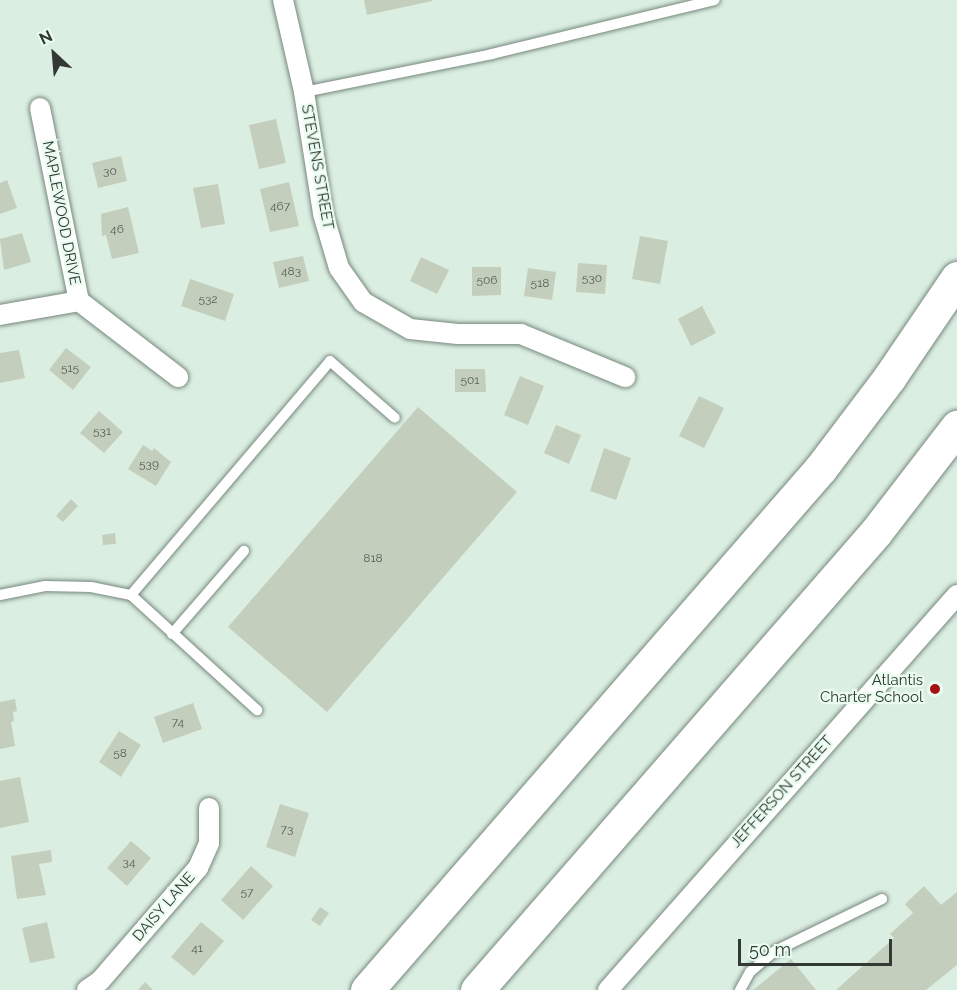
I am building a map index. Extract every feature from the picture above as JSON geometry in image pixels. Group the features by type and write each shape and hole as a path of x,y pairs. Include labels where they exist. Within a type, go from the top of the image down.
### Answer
{"highway":[{"path":"367,990 821,468 895,370 957,278"},
{"path":"477,990 876,532 957,427"}],"street":[{"name":"STEVENS STREET","path":"283,0 304,92 323,214 339,268 363,302 410,329 458,334 521,334 625,377"},
{"name":"MAPLEWOOD DRIVE","path":"40,108 79,301 178,377"},
{"path":"0,315 79,301"},
{"name":"JEFFERSON STREET","path":"608,990 957,595"},
{"name":"DAISY LANE","path":"87,990 100,981 198,868 209,843 209,808"}],"lane":[{"path":"304,92 492,54 715,0"},
{"path":"131,595 330,361 395,418"},
{"path":"172,634 244,551"},
{"path":"0,595 45,586 91,587 131,595 257,710"},
{"path":"740,990 750,972 775,951 882,899"}],"building":[{"path":"364,0 432,0 432,1 367,15"},
{"path":"276,119 286,163 259,169 249,125"},
{"path":"121,156 127,181 98,188 92,163"},
{"path":"7,180 17,208 0,214 0,183"},
{"path":"289,182 299,226 270,232 260,189"},
{"path":"218,184 225,224 201,228 193,188"},
{"path":"128,207 139,253 112,259 106,235 102,236 101,214"},
{"path":"22,233 31,262 4,270 0,239"},
{"path":"640,236 668,241 660,284 632,279"},
{"path":"303,256 309,281 279,288 273,262"},
{"path":"421,257 449,270 437,294 410,281"},
{"path":"578,263 607,265 605,294 576,292"},
{"path":"472,267 501,267 501,295 472,296"},
{"path":"528,268 556,272 552,300 524,296"},
{"path":"190,279 234,294 225,321 181,306"},
{"path":"702,306 716,333 691,346 678,319"},
{"path":"66,348 91,367 73,390 49,370"},
{"path":"19,350 25,378 0,383 0,353"},
{"path":"455,369 485,369 486,392 455,392"},
{"path":"520,376 544,386 528,425 504,415"},
{"path":"699,396 724,408 704,448 679,436"},
{"path":"418,407 517,492 327,712 228,627"},
{"path":"99,411 123,432 104,453 80,433"},
{"path":"556,425 581,435 569,464 544,453"},
{"path":"143,445 152,451 154,448 171,462 156,486 128,469"},
{"path":"604,448 631,458 616,500 590,491"},
{"path":"71,499 78,506 63,522 56,516"},
{"path":"115,533 116,544 103,545 102,535"},
{"path":"15,699 17,711 13,712 14,721 11,722 15,746 0,749 0,702"},
{"path":"193,703 202,729 163,743 154,717"},
{"path":"119,731 141,745 121,777 99,762"},
{"path":"20,777 29,822 0,828 0,781"},
{"path":"280,804 309,813 295,857 266,847"},
{"path":"131,841 151,858 127,886 107,868"},
{"path":"51,850 52,862 39,864 46,895 17,899 11,856"},
{"path":"251,866 273,886 243,920 221,900"},
{"path":"924,886 941,905 957,892 957,965 926,990 836,990 894,938 890,934 913,913 905,904"},
{"path":"320,907 329,913 320,926 311,920"},
{"path":"47,922 55,958 30,963 22,928"},
{"path":"201,922 224,941 194,976 171,957"},
{"path":"791,959 816,990 753,990"},
{"path":"145,982 153,990 138,990"}],"place":[{"name":"Atlantis Charter School","path":"935,689"}]}
